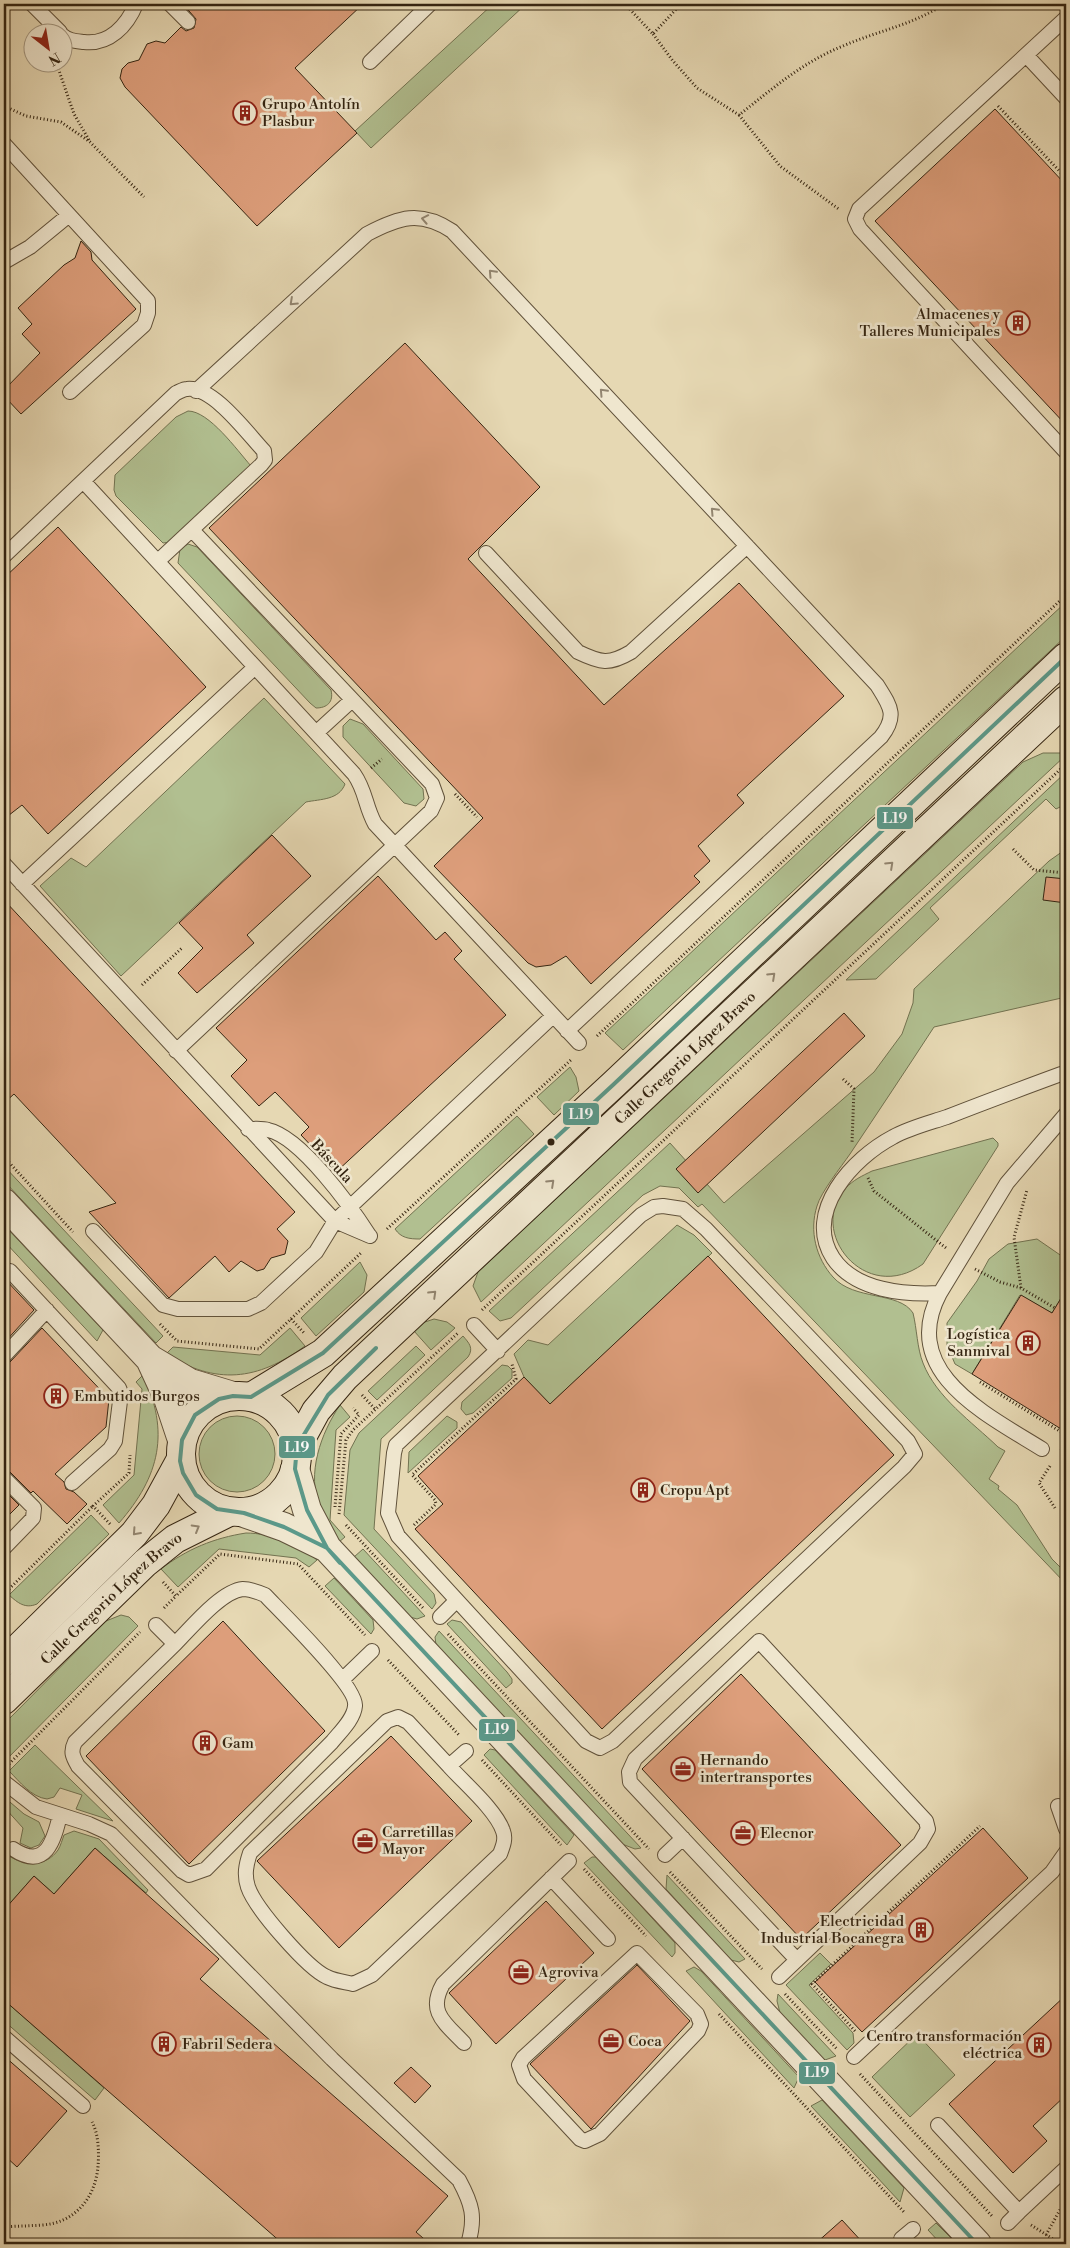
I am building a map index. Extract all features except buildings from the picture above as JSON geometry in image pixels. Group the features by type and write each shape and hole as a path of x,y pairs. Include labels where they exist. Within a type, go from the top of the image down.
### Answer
{"main road":[{"name":"Calle Gregorio López Bravo","path":"242,1396 323,1353 614,1084 1066,657"},
{"name":"Calle Gregorio López Bravo","path":"296,1457 316,1411 334,1388 1066,700"},
{"path":"4,1203 150,1360 190,1383 262,1401 282,1414 294,1434 296,1457 307,1510 333,1543 977,2244"},
{"path":"150,1360 168,1398 181,1451 183,1473 196,1495 211,1506 237,1512 333,1543"},
{"path":"181,1451 187,1427 200,1410 219,1399 242,1396"},
{"name":"Calle Gregorio López Bravo","path":"4,1662 134,1534 160,1500 181,1451"},
{"path":"237,1512 271,1503 290,1482 296,1457"},
{"name":"Calle Gregorio López Bravo","path":"4,1700 145,1563 176,1539 237,1512"}],"lane":[{"path":"32,4 49,22"},
{"path":"72,40 93,43 109,38 129,20 136,4"},
{"path":"170,4 188,22"},
{"path":"370,62 430,4"},
{"path":"1066,18 859,209 854,219 860,229 1066,452"},
{"path":"1026,55 1066,98"},
{"path":"4,144 148,301 148,313 144,325 70,392"},
{"path":"4,262 30,247 69,215"},
{"path":"196,391 367,234 393,220 421,217 430,219 452,231 877,685 890,706 890,724 881,737 567,1031"},
{"path":"4,556 176,393 187,389 196,391 220,403 264,451 265,460 158,561"},
{"path":"83,481 359,780 366,797 367,810 375,824 579,1043"},
{"path":"176,1051 431,812 437,798 432,784 192,530"},
{"path":"486,553 578,652 597,661 615,661 631,652 747,546"},
{"path":"22,884 255,667"},
{"path":"316,733 352,700"},
{"path":"4,864 335,1221"},
{"path":"93,1231 163,1305 178,1309 248,1309 272,1294 316,1252 347,1202 553,1016"},
{"path":"940,1293 918,1294 858,1281 840,1270 828,1251 823,1218 829,1200 841,1182 860,1161 893,1137 1061,1074 1066,1075"},
{"path":"1042,1448 954,1390 935,1364 930,1322 940,1293 1007,1183 1066,1114"},
{"name":"Báscula","path":"248,1128 269,1130 291,1141 347,1202 370,1236 335,1221"},
{"path":"673,1206 683,1209 706,1229 908,1440 915,1454 904,1467 620,1734 600,1748 586,1741 456,1601 398,1536 392,1524 388,1512 396,1445 641,1215 654,1207 673,1206"},
{"path":"10,1271 97,1360 121,1393 115,1441 110,1449 72,1483"},
{"path":"4,1356 47,1310"},
{"path":"472,1322 498,1351"},
{"path":"4,1478 34,1508 34,1512 33,1518 4,1548"},
{"path":"242,1589 266,1595 343,1678 353,1695 356,1706 347,1723 332,1742 206,1869 189,1875 182,1871 78,1766 73,1758 72,1749 75,1742 176,1644 226,1595 242,1589"},
{"path":"437,1620 456,1601"},
{"path":"153,1622 176,1644"},
{"path":"775,1980 797,1960 920,1843 928,1829 926,1820 759,1641 635,1759 629,1772 630,1782 797,1960"},
{"path":"343,1678 378,1653"},
{"path":"398,1716 408,1722 449,1766 491,1812 503,1830 504,1843 500,1854 372,1975 353,1984 327,1977 312,1967 257,1906 248,1887 244,1868 250,1854 387,1721 398,1716"},
{"path":"449,1766 468,1748"},
{"path":"4,1775 36,1807 111,1834 332,2059 458,2180 472,2204 472,2229 468,2244"},
{"path":"1058,1806 1066,1829"},
{"path":"14,1849 29,1856 36,1856 46,1851 51,1846 60,1815"},
{"path":"659,1854 683,1838"},
{"path":"851,2060 1052,1872 1066,1852"},
{"path":"464,2043 442,2020 437,2011 436,1997 444,1984 572,1858"},
{"path":"551,1878 608,1938"},
{"path":"637,1953 668,1975 701,2020 698,2031 600,2134 585,2141 524,2079 519,2065 523,2058 637,1953"},
{"path":"4,2037 83,2106"},
{"path":"938,2125 1022,2216"},
{"path":"1002,2222 1022,2216 1066,2168"},
{"path":"901,2244 901,2240 915,2227"}],"path":[{"path":"624,4 653,34 697,88 739,115 780,166 824,200 854,219"},
{"path":"653,34 681,4"},
{"path":"739,115 798,68 842,46 924,18 944,4"},
{"path":"59,72 74,114 90,142"},
{"path":"989,110 996,104 1066,178"},
{"path":"4,106 26,116 61,122 90,142 144,197"},
{"path":"339,1517 346,1440 353,1430 472,1322 1066,764"},
{"path":"1013,849 1034,870 1066,873"},
{"path":"128,999 184,947"},
{"path":"843,1079 854,1089 851,1140 874,1191 960,1259 1000,1282 1020,1288 1055,1308"},
{"path":"969,1276 974,1268"},
{"path":"412,1475 516,1379 515,1369 511,1361"},
{"path":"971,1377 1066,1435"},
{"path":"334,1388 359,1415 341,1434 334,1519"},
{"path":"1056,1457 1066,1442"},
{"path":"1052,1464 1039,1483 1054,1508"},
{"path":"4,1594 93,1506"},
{"path":"345,1523 659,1854"},
{"path":"310,1577 333,1543 352,1539 333,1543"},
{"path":"317,1584 367,1637"},
{"path":"4,1775 176,1596"},
{"path":"378,1653 650,1940"},
{"path":"868,2044 812,1984 980,1826"},
{"path":"668,1870 851,2060 1002,2222"},
{"path":"717,2011 915,2227 934,2244"},
{"path":"10,2244 4,2227 44,2225 70,2217 86,2202 96,2184 98,2156 96,2129 83,2106"},
{"path":"1046,2236 1066,2199"},
{"path":"1022,2216 1046,2236 1053,2239 1050,2244"}],"green space":[{"path":"493,4 526,4 371,148 355,131"},
{"path":"188,411 205,417 222,432 251,466 171,542 163,543 116,496 114,490 115,475 176,417"},
{"path":"188,544 197,547 331,690 332,694 329,704 316,708 310,703 178,563 180,549"},
{"path":"1066,602 1066,636 623,1050 605,1033"},
{"path":"264,698 345,784 334,796 306,802 121,976 40,886 71,858 86,867"},
{"path":"350,719 363,724 423,789 424,799 416,806 404,803 343,737 343,726"},
{"path":"1043,753 1066,755 481,1302 473,1286 478,1272 1023,762"},
{"path":"1066,772 1066,810 1060,807 1056,809 1046,799 930,908 939,919 876,979 846,980"},
{"path":"1066,849 1066,997 934,1027 819,1200 815,1215 814,1234 818,1253 822,1261 827,1270 842,1285 852,1290 898,1301 913,1313 921,1357 929,1375 956,1408 998,1447 1005,1451 989,1479 999,1486 998,1489 1017,1505 1052,1559 1066,1573 1066,1584 702,1204 698,1207 679,1188 660,1186 643,1195 511,1318 500,1321 489,1311 670,1143 724,1203 874,1072 902,1034 913,1003 914,989 1049,861"},
{"path":"570,1067 576,1077 579,1091 554,1115 537,1097"},
{"path":"517,1116 534,1134 420,1239 412,1239 397,1232 395,1229"},
{"path":"993,1138 998,1143 998,1146 923,1264 901,1275 881,1276 863,1270 848,1258 837,1242 833,1224 835,1205 846,1188 858,1178 872,1171"},
{"path":"4,1166 163,1336 156,1343 4,1181"},
{"path":"4,1225 103,1330 97,1341 4,1241"},
{"path":"677,1225 694,1235 712,1253 550,1404 524,1377 514,1354 528,1340 548,1345"},
{"path":"1037,1239 1066,1259 1066,1290 1052,1313 1020,1295 972,1374 955,1364 947,1345 947,1323 977,1281 989,1259 1008,1244"},
{"path":"360,1262 367,1275 364,1292 316,1336 301,1318"},
{"path":"434,1319 447,1322 455,1328 431,1350 414,1331 422,1323"},
{"path":"290,1328 305,1346 287,1358 253,1372 236,1375 202,1371 166,1354 173,1347 260,1355"},
{"path":"463,1336 471,1348 468,1357 381,1439 374,1529 434,1594 436,1603 432,1609 344,1515 350,1450 359,1433"},
{"path":"416,1346 425,1355 377,1400 368,1391"},
{"path":"502,1365 508,1366 512,1370 512,1378 473,1413 466,1415 461,1409 462,1402"},
{"path":"143,1375 156,1416 158,1434 156,1453 152,1471 144,1488 119,1523 103,1505 134,1475 142,1389 136,1382"},
{"path":"340,1405 350,1417 336,1430 330,1520 345,1537 339,1542 320,1508 316,1495 315,1468 327,1428"},
{"path":"230,1416 244,1416 258,1422 269,1433 273,1439 275,1454 273,1469 264,1481 252,1490 230,1492 216,1486 205,1475 199,1461 199,1447 205,1433 216,1422"},
{"path":"447,1416 457,1422 457,1428 408,1473 409,1452"},
{"path":"91,1515 109,1534 37,1604 25,1605 9,1595"},
{"path":"246,1533 284,1540 310,1554 317,1560 309,1567 296,1558 219,1549 178,1587 161,1569 201,1545"},
{"path":"363,1549 425,1616 417,1619 410,1617 354,1557"},
{"path":"334,1578 373,1620 374,1629 371,1634 325,1586"},
{"path":"121,1615 129,1617 138,1626 4,1762 4,1724 106,1621"},
{"path":"452,1620 461,1622 507,1672 512,1679 512,1683 506,1688 447,1624"},
{"path":"439,1631 641,1848 635,1849 622,1844 436,1645 435,1637"},
{"path":"35,1745 113,1821 76,1809 82,1795 60,1788 54,1797 41,1798 22,1784 9,1771"},
{"path":"490,1749 495,1750 574,1835 567,1845 484,1755"},
{"path":"4,1797 24,1814 39,1822 45,1836 39,1845 31,1848 20,1843 23,1828 4,1807"},
{"path":"74,1831 99,1839 148,1890 146,1893 95,1848 54,1894 34,1876 4,1910 4,1859 9,1856 28,1863 48,1860 58,1850 64,1835"},
{"path":"592,1857 596,1857 675,1943 675,1953 672,1957 584,1863"},
{"path":"667,1875 745,1959 739,1962 731,1960 666,1889"},
{"path":"820,1953 831,1964 809,1985 853,2033 854,2043 847,2050 786,1985"},
{"path":"694,1967 701,1971 799,2077 794,2088 686,1971"},
{"path":"778,1994 836,2056 825,2060 820,2056 780,2013 777,2001"},
{"path":"4,2000 104,2088 95,2100 4,2021"},
{"path":"917,2034 955,2075 910,2117 872,2077"},
{"path":"822,2100 904,2188 900,2202 811,2106"},
{"path":"936,2223 957,2244 941,2244 928,2230"}],"transit line":[{"name":"L19","path":"977,2244 327,1548 284,1527 244,1513 217,1509 196,1495 183,1473 180,1461 182,1440 195,1415 219,1399 233,1396 251,1397 323,1353 614,1084 1066,657"},
{"name":"L19","path":"340,1563 327,1548 307,1510 295,1469 297,1446 328,1395 376,1348"}],"place":[{"name":"Grupo Antolín Plasbur","path":"245,113"},
{"name":"Almacenes y Talleres Municipales","path":"1018,323"},
{"name":"Logística Sanmival","path":"1028,1343"},
{"name":"Embutidos Burgos","path":"56,1396"},
{"name":"Cropu Apt","path":"643,1490"},
{"name":"Gam","path":"205,1743"},
{"name":"Hernando intertransportes","path":"683,1769"},
{"name":"Elecnor","path":"743,1833"},
{"name":"Carretillas Mayor","path":"365,1841"},
{"name":"Electricidad Industrial Bocanegra","path":"921,1930"},
{"name":"Agroviva","path":"521,1972"},
{"name":"Coca","path":"611,2041"},
{"name":"Fabril Sedera","path":"164,2044"},
{"name":"Centro transformación eléctrica","path":"1039,2045"}]}
